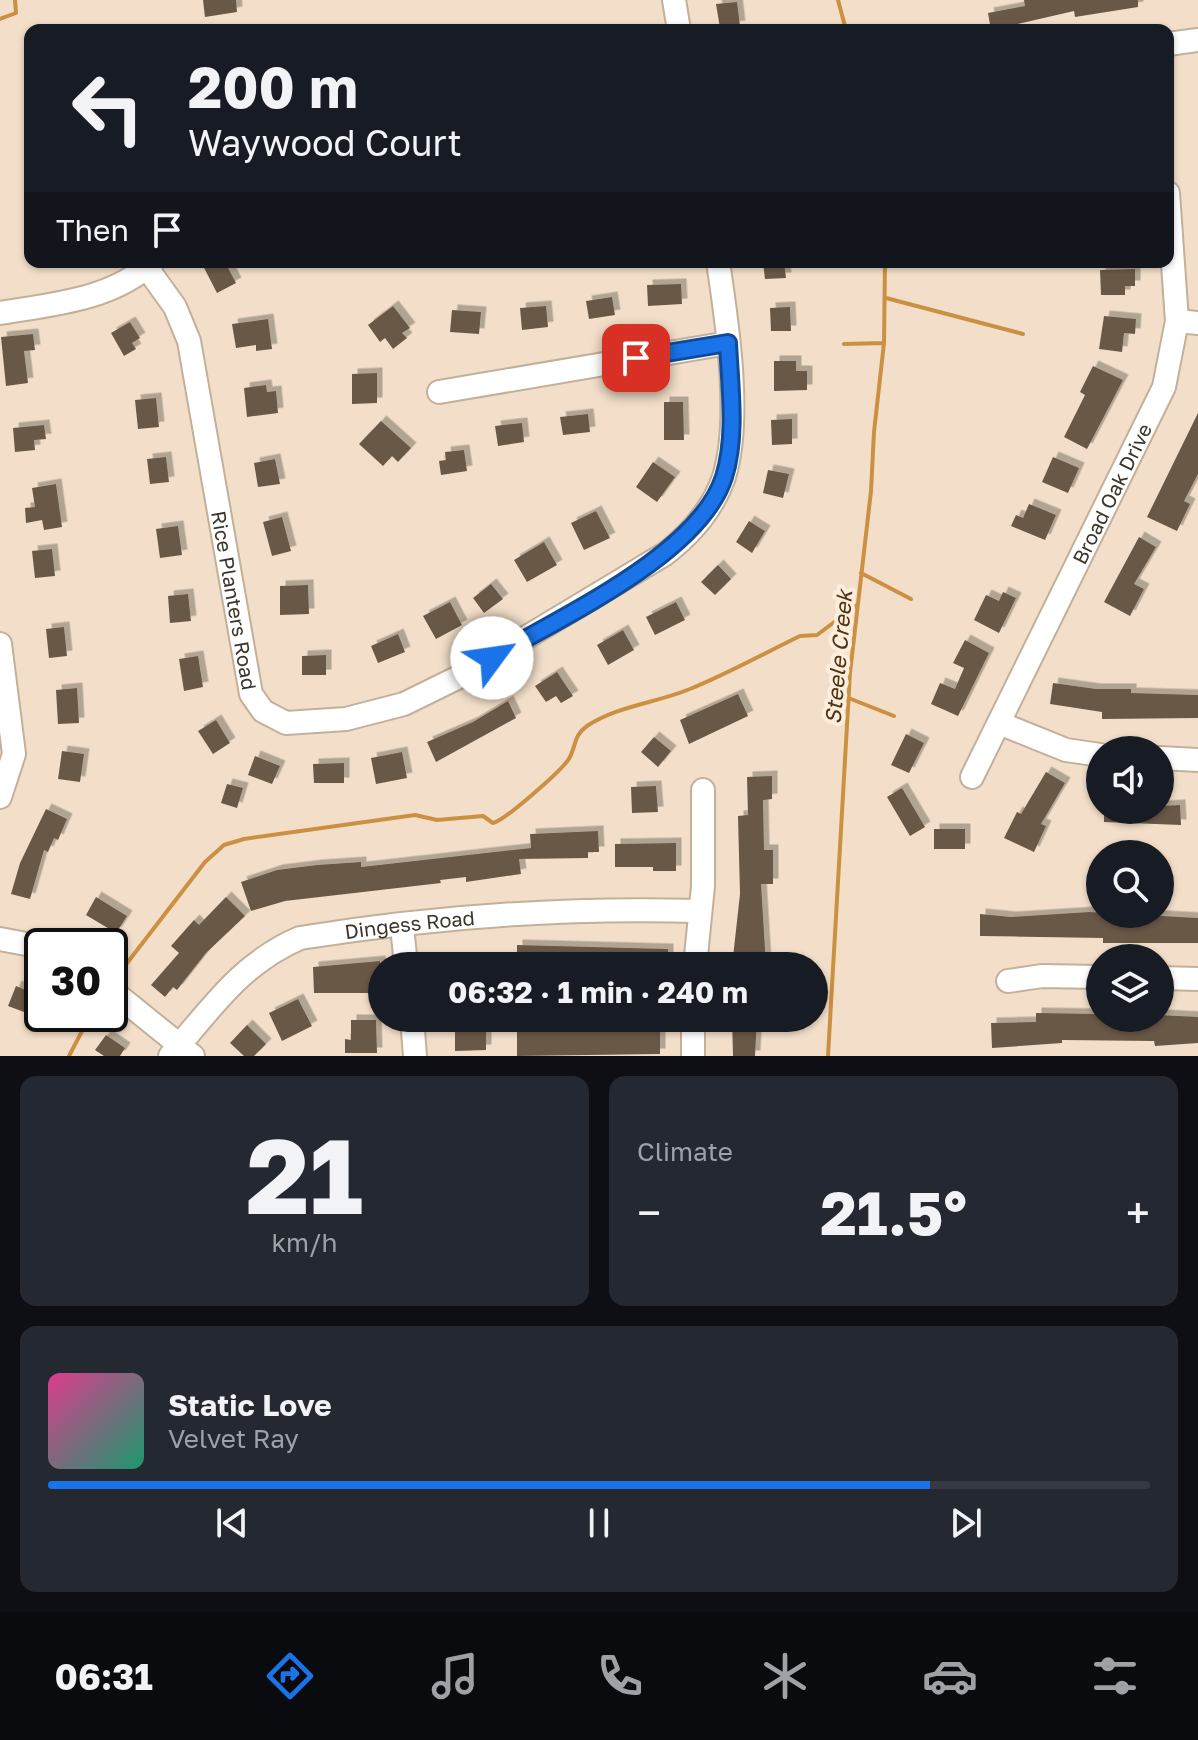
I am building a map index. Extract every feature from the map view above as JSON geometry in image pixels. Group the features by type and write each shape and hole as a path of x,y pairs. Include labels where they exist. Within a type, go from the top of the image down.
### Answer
{"street":[{"path":"674,0 678,24"},
{"path":"1174,43 1198,40"},
{"name":"Broad Oak Drive","path":"972,777 1164,387 1188,322 1174,232"},
{"path":"0,313 90,297 144,268"},
{"name":"Rice Planters Road","path":"152,268 175,307 189,341 246,681 263,711 286,723 375,713 434,691 680,542 703,517 724,477 730,428 728,343 719,268"},
{"path":"439,392 728,343"},
{"path":"0,644 14,743 12,768 0,797"},
{"path":"999,723 1066,750 1086,753"},
{"path":"1174,759 1198,760"},
{"path":"696,952 703,886 703,790"},
{"name":"Dingess Road","path":"181,1052 231,984 263,954 300,938 583,909 699,911"},
{"path":"402,926 405,952"},
{"path":"0,939 24,944"},
{"path":"1008,981 1042,976 1086,977"},
{"path":"1174,978 1198,979"},
{"path":"128,1005 181,1052"},
{"path":"413,1032 415,1056"},
{"path":"693,1032 693,1056"}],"building":[{"path":"203,0 236,0 237,12 205,17"},
{"path":"1024,0 1138,0 1138,7 1075,17 1074,11 1017,24 990,24 988,13 1025,6"},
{"path":"737,2 740,24 719,24 716,4"},
{"path":"204,268 228,268 236,283 217,293"},
{"path":"764,268 785,268 786,278 765,279"},
{"path":"1135,269 1135,286 1125,286 1125,295 1101,295 1100,270"},
{"path":"681,284 682,304 648,306 647,285"},
{"path":"612,297 615,315 589,319 586,301"},
{"path":"393,306 410,328 402,333 407,338 393,349 385,338 380,342 368,325"},
{"path":"546,306 548,327 522,330 520,308"},
{"path":"790,307 791,331 771,331 770,308"},
{"path":"452,310 481,312 479,334 450,332"},
{"path":"1104,316 1136,319 1135,334 1124,333 1122,352 1099,349"},
{"path":"268,319 272,349 256,351 256,345 236,348 232,324"},
{"path":"130,322 140,338 132,343 136,349 124,356 111,333"},
{"path":"33,334 35,350 24,351 28,383 6,386 1,337"},
{"path":"774,361 796,361 796,371 807,371 807,390 774,391"},
{"path":"1093,366 1123,380 1087,449 1064,437 1085,395 1080,392"},
{"path":"377,373 377,403 352,404 352,374"},
{"path":"266,385 267,392 276,391 278,413 247,417 244,388"},
{"path":"156,398 159,427 138,429 135,400"},
{"path":"664,402 683,402 684,440 664,440"},
{"path":"1198,413 1198,474 1184,501 1190,504 1177,531 1147,517"},
{"path":"588,414 590,432 563,435 560,417"},
{"path":"792,419 792,444 772,445 771,420"},
{"path":"381,421 411,448 398,462 392,456 383,466 359,444"},
{"path":"522,423 524,442 498,446 495,426"},
{"path":"44,425 46,439 34,440 35,450 15,452 13,428"},
{"path":"464,450 467,471 441,475 439,461 446,460 445,452"},
{"path":"166,457 169,482 150,484 147,459"},
{"path":"1053,457 1079,468 1068,493 1042,482"},
{"path":"275,459 280,484 258,487 254,463"},
{"path":"653,462 675,477 657,502 636,487"},
{"path":"768,470 789,474 783,498 763,493"},
{"path":"56,484 62,527 44,530 42,520 26,523 25,508 35,507 32,488"},
{"path":"1029,504 1056,515 1045,540 1011,526 1016,515 1023,518"},
{"path":"596,511 610,538 584,550 571,523"},
{"path":"282,517 291,551 272,556 263,522"},
{"path":"749,521 765,531 752,553 736,542"},
{"path":"178,526 182,555 160,558 156,529"},
{"path":"1139,537 1156,547 1134,584 1144,589 1130,616 1104,602"},
{"path":"544,542 557,565 527,582 514,560"},
{"path":"52,549 55,576 35,578 32,551"},
{"path":"718,565 731,579 715,595 701,582"},
{"path":"491,584 503,599 484,613 473,598"},
{"path":"308,585 309,614 280,615 280,586"},
{"path":"1003,592 1016,598 999,633 974,620 986,595 999,601"},
{"path":"188,594 191,621 170,623 168,596"},
{"path":"450,602 462,625 436,639 423,616"},
{"path":"676,602 685,620 655,635 646,617"},
{"path":"64,627 67,656 49,658 46,629"},
{"path":"623,630 634,650 608,665 597,645"},
{"path":"398,634 405,652 378,663 371,646"},
{"path":"965,640 989,653 958,716 931,704 940,683 955,689 964,668 953,663"},
{"path":"326,655 326,675 302,675 302,656"},
{"path":"198,656 203,687 184,691 179,659"},
{"path":"557,672 573,696 561,703 556,696 546,702 535,686"},
{"path":"1053,683 1096,689 1131,689 1131,693 1198,695 1198,718 1102,719 1102,712 1050,704"},
{"path":"77,688 79,723 58,724 56,690"},
{"path":"738,694 748,716 689,744 680,720"},
{"path":"508,701 516,718 436,762 427,742 473,722"},
{"path":"216,720 230,743 213,754 198,731"},
{"path":"906,734 924,743 909,773 891,765"},
{"path":"654,737 671,751 658,767 641,752"},
{"path":"62,751 84,754 80,782 58,779"},
{"path":"402,752 407,778 376,784 371,758"},
{"path":"255,756 280,766 272,784 248,775"},
{"path":"344,763 344,783 314,783 313,764"},
{"path":"1046,772 1065,783 1041,824 1046,826 1034,852 1004,838 1017,812 1021,814"},
{"path":"772,776 772,799 763,800 764,850 773,850 773,884 761,884 765,952 734,952 740,894 738,816 748,815 747,777"},
{"path":"227,784 243,788 237,808 221,803"},
{"path":"656,786 658,812 632,813 631,787"},
{"path":"902,788 925,827 910,836 887,797"},
{"path":"1174,805 1180,805 1181,825 1155,824 1174,824"},
{"path":"46,809 67,819 58,840 54,838 48,852 44,850 30,899 11,894 20,863"},
{"path":"934,829 965,829 965,849 934,849"},
{"path":"598,831 599,852 588,852 588,858 519,859 521,874 466,882 466,877 440,880 441,883 285,901 251,911 241,882 277,870 317,865 361,862 361,867 531,848 530,834"},
{"path":"676,843 676,871 653,871 653,867 615,867 615,844"},
{"path":"96,897 127,916 119,928 108,928 86,915"},
{"path":"226,897 245,916 206,953 177,990 173,987 165,997 151,985 179,953 171,946 194,920 199,925"},
{"path":"1086,912 1086,928 1174,928 1174,917 1198,918 1198,943 1103,943 1103,938 980,936 980,914 1011,917"},
{"path":"517,945 668,949 668,952 517,952"},
{"path":"368,962 368,993 314,993 313,967"},
{"path":"16,986 24,989 24,1012 8,1006"},
{"path":"298,999 312,1026 282,1041 269,1013"},
{"path":"1036,1013 1086,1014 1086,1032 1174,1032 1174,1016 1198,1017 1198,1043 1155,1046 1154,1041 1062,1040 1062,1043 992,1048 991,1023 1036,1022"},
{"path":"351,1020 368,1020 368,1032 376,1032 377,1053 345,1053 345,1039 351,1040"},
{"path":"247,1025 266,1044 254,1056 244,1056 230,1043"},
{"path":"455,1032 486,1032 486,1050 455,1051"},
{"path":"517,1032 660,1032 660,1054 517,1056"},
{"path":"732,1032 756,1032 755,1056 733,1056"},
{"path":"106,1035 125,1048 120,1056 104,1056 95,1050"}],"waterway":[{"path":"0,19 16,13 15,0"},
{"name":"Steele Creek","path":"838,0 844,24"},
{"name":"Steele Creek","path":"828,1056 850,673 884,343 885,268"},
{"path":"886,298 1023,334"},
{"path":"844,344 884,343"},
{"path":"861,573 911,599"},
{"path":"128,962 205,862 224,845 244,839 415,815 437,820 483,816 493,823 521,804 557,772 570,757 577,737 587,726 624,709 690,689 800,636 817,635 857,605"},
{"path":"851,699 894,716"},
{"path":"69,1056 82,1032"}],"route":[{"path":"492,658 665,554 691,531 717,494 728,459 728,343 636,358"}]}
